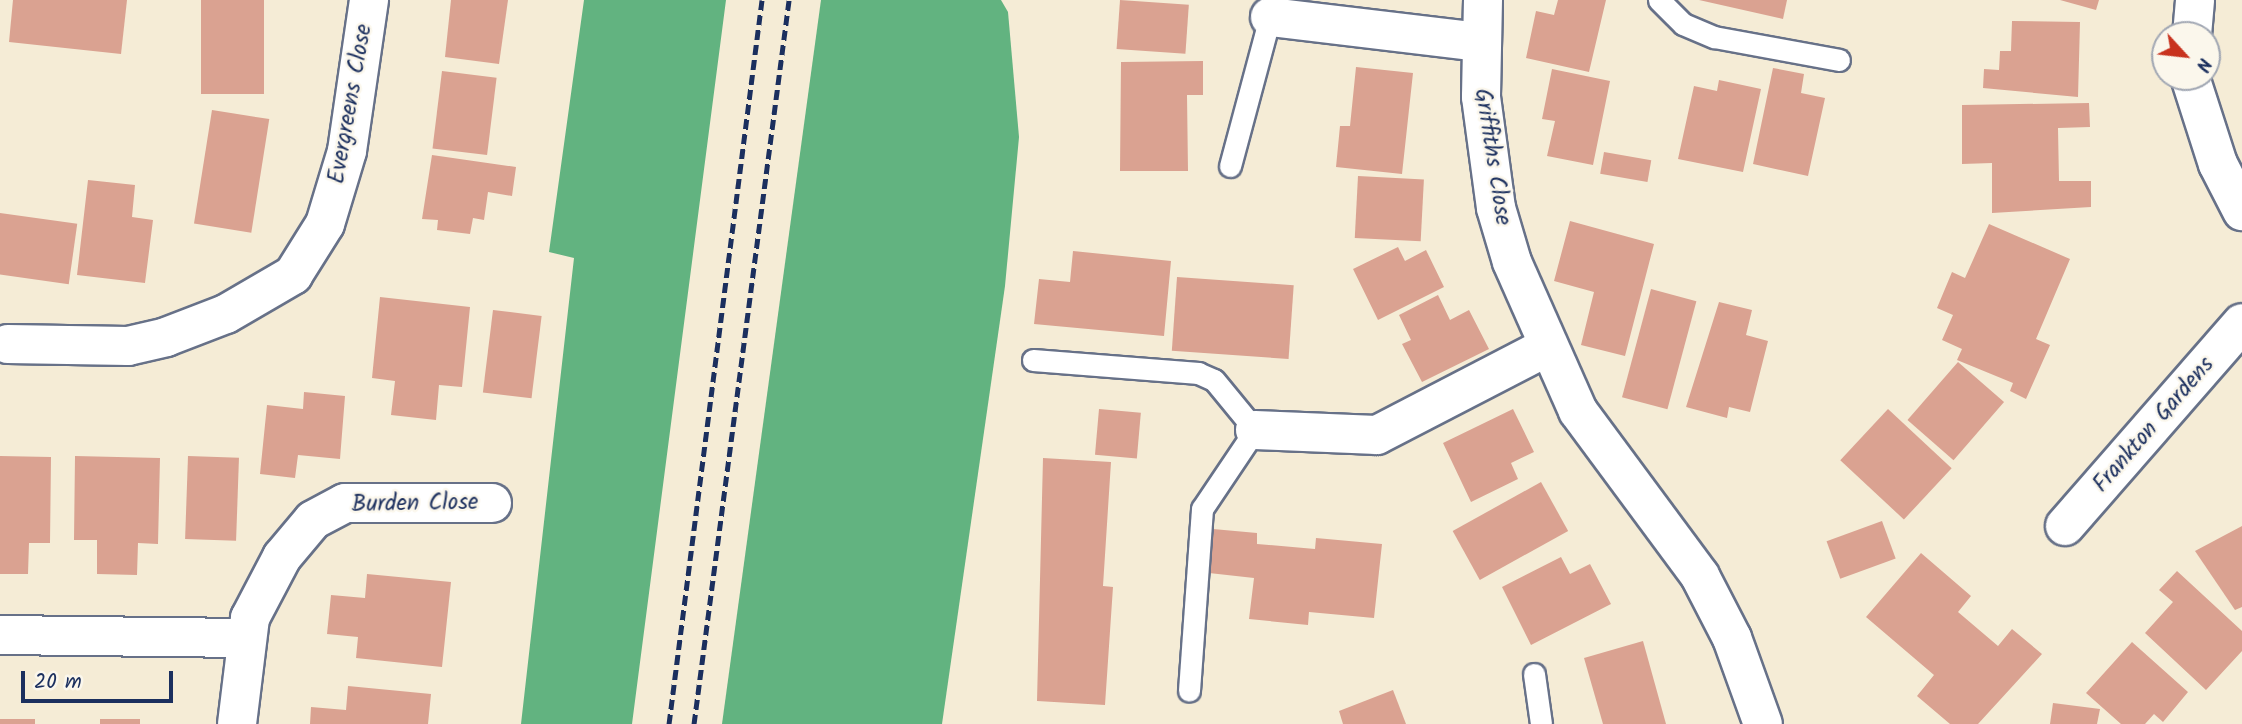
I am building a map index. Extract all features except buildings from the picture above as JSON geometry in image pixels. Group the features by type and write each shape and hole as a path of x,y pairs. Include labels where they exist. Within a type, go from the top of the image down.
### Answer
{"street":[{"name":"Evergreens Close","path":"4,343 128,346 166,337 226,314 293,275 325,224 344,161 369,0"},
{"name":"Griffiths Close","path":"1483,0 1479,42 1496,208 1547,347 1578,411 1700,576 1732,638 1763,724"},
{"path":"2193,21 2195,0"},
{"path":"1272,9 1479,42"},
{"path":"2195,91 2218,164 2242,211"},
{"name":"Frankton Gardens","path":"2065,526 2242,323"},
{"path":"1255,430 1377,435 1547,347"},
{"name":"Burden Close","path":"237,724 245,638 282,557 327,511 355,503 492,503"},
{"path":"0,635 245,638"}],"lane":[{"path":"1659,0 1683,24 1714,37 1839,60"},
{"path":"1230,166 1272,9"},
{"path":"1033,360 1198,373 1213,380 1255,430 1202,509 1189,691"},
{"path":"1534,674 1541,724"}],"green space":[{"path":"584,0 726,0 632,724 521,724 574,258 549,252"},
{"path":"821,0 1001,0 1008,12 1019,137 1005,286 942,724 722,724"}],"railway":[{"path":"669,724 762,0"},
{"path":"694,724 789,0"}]}
